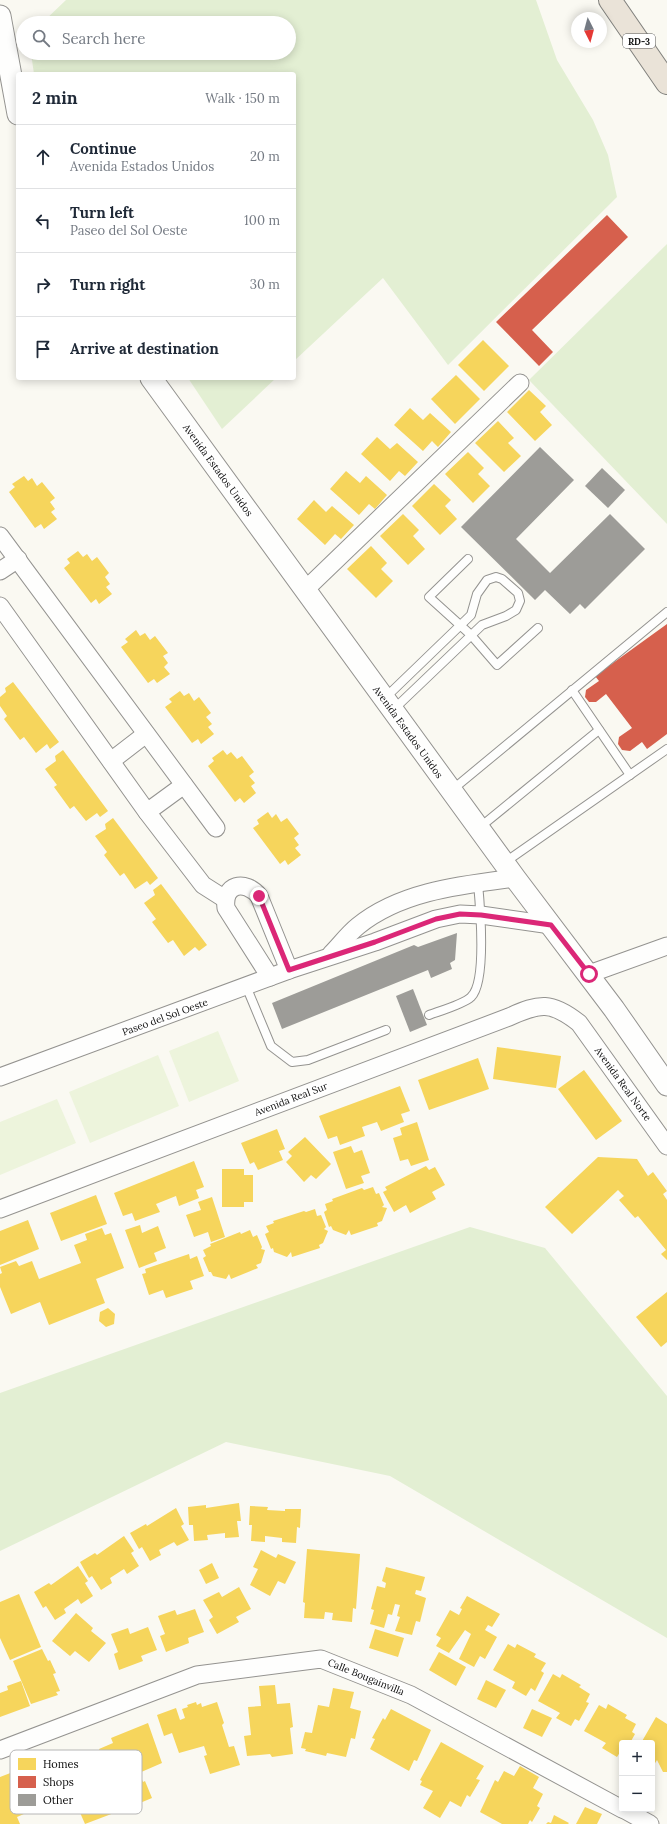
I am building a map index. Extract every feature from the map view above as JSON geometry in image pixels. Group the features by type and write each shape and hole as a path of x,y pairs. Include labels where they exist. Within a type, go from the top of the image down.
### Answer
{"highway":[{"name":"RD-3","path":"610,0 667,83"}],"street":[{"path":"0,16 6,84 16,109"},
{"name":"Avenida Estados Unidos","path":"152,380 509,871 589,974 667,1085"},
{"path":"305,590 520,383"},
{"path":"0,536 216,828"},
{"path":"0,571 18,559"},
{"path":"0,606 147,812 203,885 214,894 225,900"},
{"path":"111,762 146,734"},
{"path":"147,812 184,785"},
{"name":"Paseo del Sol Oeste","path":"329,956 358,926 396,902 478,883 509,871"},
{"path":"270,977 226,908 225,900 227,894 233,888 245,886 254,890 262,901 289,970"},
{"path":"427,894 436,919"},
{"name":"Paseo del Sol Oeste","path":"0,1077 289,970 375,942 436,919 460,914 481,915 551,925"},
{"path":"589,974 667,946"},
{"name":"Avenida Real Sur","path":"0,1209 509,1017 532,1006 554,1007 565,1012 579,1022"},
{"name":"Avenida Real Norte","path":"579,1022 667,1146"},
{"name":"Calle Bougainvilla","path":"0,1750 197,1675 321,1659 410,1694 619,1807"},
{"name":"Calle Bougainvilla","path":"628,1812 650,1824"}],"lane":[{"path":"468,559 429,597 471,635 498,665 538,628"},
{"path":"496,577 502,579 518,593 520,601 516,610 506,616 482,625 388,705 460,625 471,615 477,594 487,580 496,577"},
{"path":"451,790 667,612"},
{"path":"572,690 630,775"},
{"path":"479,829 599,730"},
{"path":"509,871 630,775 667,749"},
{"path":"429,1015 471,998 478,989 481,915 478,883"},
{"path":"246,986 271,1046 292,1062 308,1060 386,1030"}],"green space":[{"path":"66,0 536,0 557,60 593,120 608,155 617,197 448,365 383,278 296,359 296,72 34,72 32,60 296,60 296,16 49,16"},
{"path":"667,244 667,524 529,380"},
{"path":"189,380 274,380 222,429"},
{"path":"218,1031 239,1081 189,1102 169,1051"},
{"path":"158,1055 179,1106 90,1143 69,1092"},
{"path":"57,1099 76,1143 0,1175 0,1122"},
{"path":"470,1227 545,1248 667,1396 667,1638 390,1476 226,1442 0,1551 0,1393"}],"building: Homes":[{"path":"483,340 509,366 484,391 458,365"},
{"path":"456,375 480,399 455,424 431,399"},
{"path":"529,390 546,406 540,412 552,425 535,441 507,412"},
{"path":"410,408 423,420 430,413 451,432 438,447 432,441 423,451 394,425"},
{"path":"498,421 514,438 508,443 521,456 504,472 475,443"},
{"path":"377,437 390,449 397,443 418,462 405,476 399,471 390,481 361,454"},
{"path":"468,452 484,468 478,474 490,486 473,503 445,474"},
{"path":"346,471 360,483 366,476 387,495 375,509 369,504 359,515 330,489"},
{"path":"24,476 28,481 32,478 37,486 42,482 55,498 50,502 55,509 51,512 57,519 44,529 41,524 35,528 9,492 15,487 12,484"},
{"path":"434,484 451,500 445,506 457,519 440,535 412,506"},
{"path":"314,500 326,512 332,506 354,525 341,539 335,534 325,545 297,519"},
{"path":"403,514 419,530 413,536 425,549 408,565 380,536"},
{"path":"371,546 387,563 381,569 393,581 376,598 347,569"},
{"path":"78,551 83,557 87,554 92,561 97,557 109,573 105,577 110,584 106,587 112,594 99,604 96,599 91,603 64,568 70,563 67,559"},
{"path":"136,630 140,636 145,633 150,640 155,636 168,653 163,656 168,663 164,667 170,674 157,683 154,679 148,683 121,647 128,642 125,639"},
{"path":"13,682 59,742 50,749 47,744 36,753 24,737 20,740 4,719 7,716 0,706 0,697 6,692 5,688"},
{"path":"180,691 184,696 189,693 194,701 199,697 211,713 206,717 212,724 208,727 214,734 201,744 198,739 192,743 165,707 172,702 169,699"},
{"path":"63,750 108,811 100,817 97,813 86,821 74,806 70,809 54,787 57,785 45,769 56,761 55,756"},
{"path":"223,750 227,755 231,752 237,759 242,756 254,772 249,776 255,783 251,786 256,793 244,803 240,798 235,802 208,766 214,761 212,758"},
{"path":"268,812 272,818 276,814 281,822 287,818 299,834 294,838 299,845 295,848 301,855 288,865 285,860 280,864 253,828 259,824 257,820"},
{"path":"113,818 158,878 150,885 147,881 135,889 124,873 120,876 104,855 107,852 95,836 106,829 105,824"},
{"path":"161,884 207,945 199,951 195,947 184,956 173,940 168,943 152,922 156,919 144,903 155,895 153,890"},
{"path":"497,1047 561,1056 556,1088 493,1079"},
{"path":"478,1058 489,1089 429,1110 418,1080"},
{"path":"584,1070 622,1121 596,1140 558,1089"},
{"path":"400,1086 410,1111 401,1114 404,1122 381,1131 377,1122 362,1127 365,1136 340,1145 337,1136 328,1139 319,1116"},
{"path":"417,1122 429,1160 411,1166 408,1159 400,1161 393,1138 402,1135 400,1128"},
{"path":"277,1129 285,1149 279,1151 283,1160 258,1170 254,1162 250,1164 241,1143"},
{"path":"305,1137 331,1164 316,1179 311,1175 304,1182 286,1162 292,1156 288,1152"},
{"path":"351,1146 354,1153 362,1150 370,1173 361,1176 364,1183 346,1189 333,1152"},
{"path":"598,1157 637,1159 648,1176 653,1172 667,1191 663,1194 667,1200 667,1260 661,1254 666,1250 638,1216 635,1218 619,1200 624,1196 618,1190 572,1234 545,1207"},
{"path":"194,1161 204,1187 196,1190 199,1198 179,1206 176,1196 156,1204 160,1212 135,1221 132,1213 123,1216 114,1193"},
{"path":"426,1166 429,1170 435,1167 445,1185 432,1192 436,1199 410,1213 406,1205 394,1212 383,1192 387,1190 385,1187"},
{"path":"222,1169 244,1169 244,1175 253,1175 253,1202 244,1202 244,1207 222,1207"},
{"path":"373,1187 376,1194 379,1193 384,1205 382,1207 387,1208 382,1221 377,1223 378,1226 351,1235 349,1230 346,1235 333,1230 331,1226 329,1227 324,1212 327,1210 325,1204 333,1201 332,1199 362,1188 364,1190"},
{"path":"96,1195 107,1224 61,1241 50,1213"},
{"path":"212,1197 225,1237 211,1242 208,1232 194,1237 186,1215 201,1210 198,1202"},
{"path":"315,1209 317,1216 321,1215 326,1227 324,1229 328,1231 323,1243 319,1245 320,1248 292,1257 291,1252 287,1257 274,1252 273,1248 271,1249 265,1234 269,1232 266,1226 274,1223 273,1221"},
{"path":"28,1220 39,1249 0,1265 0,1231"},
{"path":"140,1225 142,1233 158,1226 166,1248 154,1253 157,1261 139,1268 125,1230"},
{"path":"102,1228 105,1235 111,1233 124,1268 96,1279 105,1303 49,1325 40,1302 11,1314 0,1287 0,1274 2,1273 0,1267 16,1261 19,1266 32,1261 39,1279 81,1263 74,1245 87,1240 85,1234"},
{"path":"250,1230 253,1237 257,1235 262,1247 261,1249 265,1250 261,1263 256,1265 258,1268 231,1279 229,1274 226,1279 213,1276 211,1272 209,1272 203,1258 206,1256 203,1250 211,1246 210,1244 240,1232 241,1234"},
{"path":"189,1254 190,1259 197,1256 204,1276 190,1281 193,1289 166,1298 163,1290 149,1295 142,1274 146,1273 145,1269"},
{"path":"667,1292 667,1342 661,1347 636,1317"},
{"path":"108,1308 115,1314 114,1324 106,1327 99,1321 100,1312"},
{"path":"239,1503 241,1521 237,1521 239,1537 225,1538 225,1533 207,1535 208,1540 194,1541 193,1525 189,1525 188,1507 206,1505 206,1508"},
{"path":"250,1506 268,1507 267,1510 285,1511 285,1509 301,1509 300,1528 297,1527 296,1543 282,1542 282,1538 265,1536 265,1542 251,1541 252,1525 249,1525"},
{"path":"176,1508 184,1524 181,1526 189,1540 177,1546 174,1542 159,1550 161,1555 150,1561 142,1547 139,1549 130,1533 146,1524 147,1526"},
{"path":"124,1536 134,1551 131,1553 139,1566 127,1574 124,1569 110,1578 112,1583 101,1590 92,1576 89,1578 80,1562 95,1553 97,1555"},
{"path":"307,1549 360,1554 356,1609 353,1608 352,1622 332,1620 333,1613 325,1612 324,1619 304,1618 305,1603 303,1602"},
{"path":"261,1550 276,1558 278,1554 296,1562 285,1584 278,1581 270,1596 250,1585 258,1569 253,1567"},
{"path":"212,1563 219,1578 206,1584 199,1570"},
{"path":"78,1566 88,1581 85,1583 93,1596 81,1604 78,1599 64,1609 66,1613 55,1620 46,1606 43,1608 34,1592 49,1583 51,1585"},
{"path":"386,1567 425,1577 421,1591 416,1590 415,1594 426,1598 420,1622 416,1621 412,1635 395,1631 400,1617 397,1616 400,1605 395,1604 392,1615 388,1614 384,1628 370,1624 374,1610 371,1609 377,1586 385,1588 386,1583 382,1581"},
{"path":"239,1587 251,1609 236,1617 239,1622 217,1634 209,1620 213,1617 203,1600 219,1592 222,1597"},
{"path":"19,1594 41,1647 10,1660 0,1638 0,1602"},
{"path":"467,1596 500,1614 492,1627 488,1625 485,1630 497,1637 485,1659 480,1656 474,1667 459,1659 471,1634 465,1630 449,1653 436,1646 441,1638 436,1635 450,1610 459,1615 462,1609 460,1608"},
{"path":"195,1609 204,1632 188,1638 189,1643 166,1652 160,1636 165,1634 158,1616 175,1610 177,1615"},
{"path":"76,1613 93,1628 91,1631 106,1643 89,1662 75,1651 70,1656 52,1641"},
{"path":"148,1627 157,1650 141,1656 143,1661 119,1670 114,1654 118,1652 111,1634 128,1628 130,1634"},
{"path":"375,1629 404,1638 398,1657 369,1648"},
{"path":"508,1644 515,1648 517,1644 536,1654 534,1657 546,1663 541,1671 544,1673 535,1691 531,1688 526,1696 512,1688 515,1682 493,1670"},
{"path":"42,1649 48,1661 50,1660 56,1673 53,1674 60,1691 56,1692 58,1695 31,1704 13,1661"},
{"path":"439,1652 466,1667 456,1686 429,1670"},
{"path":"553,1674 560,1678 562,1674 581,1685 579,1687 590,1694 586,1702 589,1703 579,1721 575,1719 571,1726 556,1718 560,1713 538,1701"},
{"path":"486,1680 506,1690 496,1708 477,1699"},
{"path":"21,1681 30,1706 0,1717 0,1693 8,1690 7,1686"},
{"path":"275,1685 277,1704 290,1703 293,1727 290,1728 293,1754 272,1757 270,1754 247,1756 244,1736 251,1735 248,1707 261,1706 259,1686"},
{"path":"333,1688 354,1692 350,1708 361,1711 355,1739 351,1738 346,1757 327,1753 326,1756 305,1751 306,1749 301,1748 305,1732 312,1733 318,1705 329,1707"},
{"path":"196,1702 197,1705 201,1703 202,1707 217,1702 224,1723 222,1725 229,1747 234,1746 240,1765 210,1774 204,1756 207,1755 204,1746 179,1753 172,1733 164,1736 157,1715 176,1708 180,1720 185,1718 182,1709 188,1707 187,1705"},
{"path":"608,1704 627,1715 625,1718 636,1724 632,1732 635,1734 632,1740 619,1740 619,1754 617,1757 602,1748 606,1743 584,1731 599,1705 606,1709"},
{"path":"391,1709 431,1730 417,1761 414,1760 409,1771 370,1749 375,1739 372,1738 383,1718 385,1720"},
{"path":"532,1709 552,1718 542,1737 523,1728"},
{"path":"656,1717 667,1724 667,1772 663,1772 657,1760 655,1763 655,1740 643,1740"},
{"path":"148,1723 162,1763 142,1772 142,1750 99,1750 113,1743 111,1738"},
{"path":"441,1742 484,1766 476,1779 480,1780 470,1797 467,1795 461,1807 450,1801 440,1818 423,1808 433,1791 420,1785 422,1781 420,1780"},
{"path":"520,1766 539,1777 533,1788 543,1794 537,1806 540,1808 532,1822 530,1820 528,1824 502,1824 480,1812 495,1780 498,1782 504,1771 514,1776"},
{"path":"10,1773 10,1814 24,1814 17,1817 20,1824 0,1824 0,1777"},
{"path":"142,1780 143,1782 145,1781 152,1798 142,1802"},
{"path":"585,1807 602,1814 597,1824 576,1824"},
{"path":"81,1814 111,1814 85,1824"},
{"path":"554,1815 569,1823 546,1824 548,1822 551,1823"}],"building: Shops":[{"path":"607,215 628,237 532,330 553,352 539,366 496,322"},
{"path":"667,624 667,734 647,749 642,742 630,751 622,750 618,744 619,737 632,728 606,694 596,702 589,702 585,697 586,690 599,681 595,676"}],"building: Other":[{"path":"540,447 574,480 516,539 550,573 610,514 645,549 585,609 580,604 570,614 545,590 535,600 461,527"},
{"path":"602,468 625,490 608,508 585,486"},
{"path":"457,933 455,960 450,963 452,969 431,978 428,970 282,1029 272,1003 414,945 418,947"},
{"path":"413,989 427,1025 410,1032 396,996"}],"route":[{"path":"259,896 289,970 375,942 436,919 460,914 481,915 551,925 589,974"}]}
